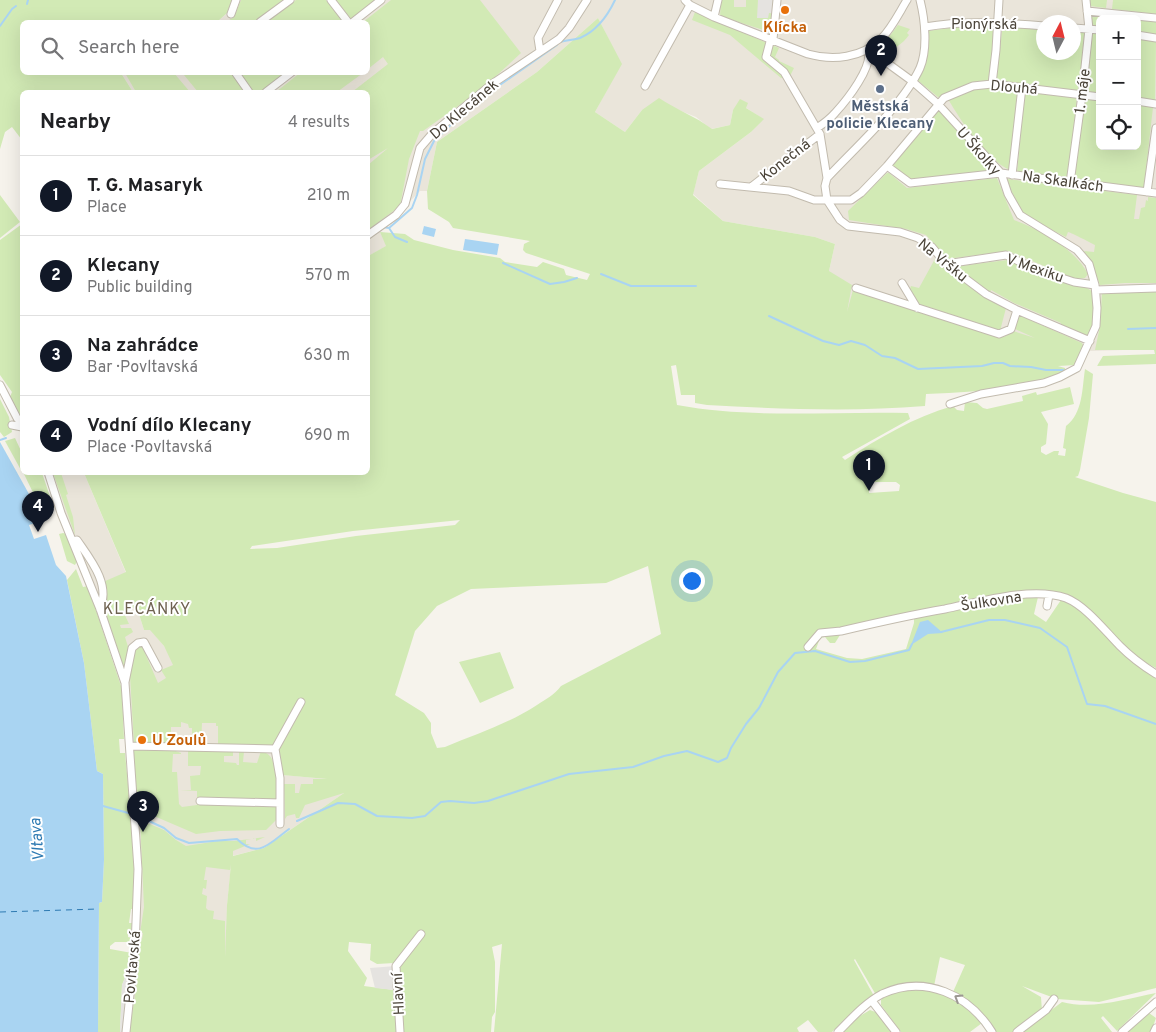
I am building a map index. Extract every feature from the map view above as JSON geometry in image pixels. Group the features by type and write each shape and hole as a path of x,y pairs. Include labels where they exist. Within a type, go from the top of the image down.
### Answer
{"street":[{"path":"231,14 236,0"},
{"path":"263,20 290,0"},
{"path":"331,0 346,20"},
{"path":"355,20 381,0"},
{"path":"540,51 538,38 558,0"},
{"name":"Do Klecánek","path":"370,234 396,215 405,204 420,148 432,134 484,90 559,39 569,28 587,0"},
{"path":"714,17 718,0"},
{"path":"777,0 773,37 766,57 784,72 819,131 827,178 825,186 826,200"},
{"path":"645,86 687,2 714,17 773,37 808,54 827,58 856,54 868,49 881,39 907,0"},
{"path":"827,178 896,105 920,67 926,39 920,0"},
{"path":"992,84 999,0"},
{"name":"1. máje","path":"1070,183 1089,29 1086,0"},
{"path":"1087,11 1156,18"},
{"name":"Pionýrská","path":"925,27 948,23 998,22 1036,25"},
{"path":"1081,28 1096,30"},
{"path":"1141,36 1156,38"},
{"name":"U Školky","path":"868,49 912,81 938,104 1001,173 1008,194 1020,215 1077,250 1089,264 1095,288 1096,326 1080,365 1070,373 1060,377 1026,386 981,394 950,404"},
{"name":"Konečná","path":"751,187 819,131 834,114 858,82 870,54 868,49"},
{"path":"236,75 248,90"},
{"path":"269,90 288,75"},
{"name":"Dlouhá","path":"720,184 789,191 814,200 851,200 861,193 887,166 944,98 973,86 992,84 1096,97"},
{"path":"1012,174 1022,87"},
{"path":"1141,102 1156,104"},
{"path":"1148,192 1156,128"},
{"name":"Na Skalkách","path":"887,166 910,183 1001,173 1156,193"},
{"name":"Na Vršku","path":"826,200 836,215 848,226 900,232 918,238 932,247 946,264 986,294 1017,310 1090,342"},
{"name":"V Mexiku","path":"946,264 1006,255 1035,269 1095,288 1156,288"},
{"path":"902,284 917,308"},
{"path":"856,288 1000,334 1011,329 1017,310"},
{"path":"0,384 20,423"},
{"path":"12,425 20,426"},
{"path":"49,475 61,513 100,609 125,683 130,746 275,749"},
{"path":"73,541 76,540 91,559 102,583 104,600 100,609"},
{"name":"Šulkovna","path":"808,648 820,633 841,631 980,600 1022,595 1049,595 1066,598 1076,605 1140,664 1156,674"},
{"path":"1047,606 1049,595"},
{"path":"125,683 132,648 138,642 144,642 158,668"},
{"path":"280,824 280,778 275,749 302,702"},
{"name":"Povltavská","path":"126,1032 138,902 138,869 130,746"},
{"path":"200,801 280,803"},
{"name":"Hlavní","path":"400,1032 396,966 421,934"},
{"path":"838,1032 858,1012 882,995 898,988 922,987 940,989 957,996 976,1010 992,1032"},
{"path":"1017,1032 1046,1010 1054,999"},
{"path":"872,1001 896,1032"},
{"path":"1122,1032 1156,1002"},
{"path":"1154,1032 1156,1028"}],"shaded area":[{"path":"232,0 1156,0 1156,349 1090,351 1076,365 843,326 829,271 835,244 815,237 723,221 693,194 699,171 751,132 763,119 745,107 733,110 730,125 711,129 696,117 676,109 642,110 625,132 595,112 621,64 598,18 537,72 437,142 427,191 420,191 380,232 387,246 370,255 370,90 132,90 122,75 370,75 370,20 219,20 227,13"},
{"path":"758,0 779,0 779,14 769,13 768,18 757,18"},
{"path":"44,475 85,475 126,573 144,630 150,629 164,646 202,715 277,749 283,775 360,782 264,848 232,856 227,905 224,970 201,1032 122,1032 130,960 135,874 122,681"},
{"path":"131,963 122,1032 120,1032 122,985"},
{"path":"396,966 394,990 375,988 370,968"}],"green space":[{"path":"0,0 232,0 227,13 219,20 20,20 20,75 122,75 132,90 20,90 20,137 12,127 5,132 0,149"},
{"path":"241,0 283,0 258,20 229,20 234,17"},
{"path":"296,0 326,0 342,20 269,20"},
{"path":"336,0 376,0 352,20"},
{"path":"391,0 480,0 521,53 482,89 423,131 420,131 409,159 400,206 370,228 370,163 388,148 370,159 370,90 355,90 388,64 383,57 370,67 370,20 366,20"},
{"path":"721,0 734,0 734,7 746,7 746,0 769,0 757,18 768,18 768,13 772,13 769,32 720,16"},
{"path":"1089,0 1107,0 1106,8 1090,6"},
{"path":"1113,0 1156,0 1156,14 1112,9"},
{"path":"695,12 779,48 775,57 794,68 790,76 781,78 730,35 692,20"},
{"path":"1092,13 1113,15 1096,15 1096,26 1092,24"},
{"path":"598,18 622,64 595,112 625,132 642,110 659,98 712,129 730,125 733,110 740,99 748,103 746,108 764,119 751,132 699,171 693,195 723,221 815,237 835,244 829,271 852,285 847,312 853,290 1004,337 1013,331 1035,338 1015,329 1019,315 1082,343 1084,348 1076,365 1058,366 1065,368 1065,372 1048,378 1014,386 979,391 926,394 925,406 898,408 789,409 695,403 695,395 681,395 676,365 671,366 677,405 734,412 908,413 910,419 842,457 845,460 897,429 924,416 953,406 957,410 964,411 965,402 977,403 987,409 1023,401 1022,396 1036,392 1037,395 1070,387 1074,404 1041,412 1048,424 1046,444 1041,447 1041,452 1046,455 1059,451 1058,455 1065,456 1066,449 1063,448 1066,426 1072,421 1079,408 1085,369 1093,374 1089,418 1080,470 1078,476 1075,477 1156,502 1156,668 1121,650 1156,677 1156,988 1099,1002 1057,999 1022,986 1041,997 1042,1011 1013,1032 995,1032 975,1007 953,992 965,965 940,957 934,986 876,995 855,959 874,996 850,1014 832,1032 818,1032 808,1020 797,1028 799,1032 494,1032 502,944 492,947 495,962 495,1012 492,1017 491,1032 129,1032 136,990 140,939 142,939 143,933 140,933 144,907 140,820 164,830 186,846 254,838 246,840 246,844 250,844 233,851 233,856 264,848 344,793 305,805 299,818 296,818 295,814 287,816 285,819 284,784 295,784 295,793 299,793 301,784 313,784 313,779 327,779 282,775 279,748 276,746 218,746 218,726 216,726 216,723 202,723 201,745 188,745 188,740 192,740 192,728 189,728 188,724 181,722 181,727 171,727 171,740 180,740 180,745 134,744 130,676 133,649 142,645 148,651 145,653 158,683 166,678 161,670 173,665 164,646 150,630 144,630 138,611 132,607 123,611 129,624 120,625 121,628 131,628 133,632 125,637 129,650 124,673 98,593 100,591 97,582 103,582 126,572 85,475 370,475 370,255 386,246 380,232 405,234 414,240 453,250 500,258 505,262 537,267 543,262 564,269 566,275 587,280 590,274 526,253 523,250 524,244 530,241 453,228 449,222 428,209 427,191 437,142 537,72","holes":["874,482 896,482 900,485 899,491 869,493 869,489","460,520 455,525 356,536 277,548 250,549 252,546 353,531","648,566 661,634 561,686 547,699 515,718 445,747 437,748 431,733 431,723 424,713 395,695 415,631 437,606 471,589 606,583","1038,597 1061,600 1046,622 1034,614","914,618 906,649 862,659 847,658 816,649 820,638 825,637 830,643 835,643 840,635","231,864 225,957 225,921 213,919 214,911 206,908 207,896 202,894 203,888 206,889 207,880 204,880 206,867 230,870","349,942 371,944 370,960 377,964 394,963 394,990 364,986 367,978 348,951"]},
{"path":"1141,18 1156,19 1156,35 1141,33"},
{"path":"898,25 910,29 907,33 909,35 896,47 880,52 879,50"},
{"path":"966,26 997,27 990,81 964,86 942,98 938,97 916,79 927,31"},
{"path":"1006,27 1036,29 1036,60 1081,60 1081,32 1086,32 1079,92 996,82 1002,31"},
{"path":"1092,33 1096,34 1096,93 1085,92"},
{"path":"1141,39 1156,41 1155,101 1141,99"},
{"path":"126,75 176,75 188,90 135,90"},
{"path":"184,75 233,75 244,90 196,90"},
{"path":"240,75 282,75 263,90 251,90"},
{"path":"297,75 360,75 340,90 278,90"},
{"path":"989,87 1019,90 1010,170 992,158 983,149 948,99 974,88"},
{"path":"1025,91 1077,98 1068,178 1017,172"},
{"path":"1084,98 1096,100 1096,150 1141,150 1141,106 1153,107 1144,188 1073,179"},
{"path":"939,109 990,165 991,172 912,181 891,165"},
{"path":"887,173 907,188 997,178 1014,220 1056,241 1075,256 1088,274 1085,278 1075,279 1008,251 947,259 926,235 906,229 849,220 848,211"},
{"path":"1008,179 1137,195 1134,219 1139,219 1141,208 1145,207 1148,197 1156,198 1156,283 1100,285 1092,264 1084,251 1094,252 1095,245 1068,232 1066,237 1024,216 1007,182"},
{"path":"0,195 20,222 0,238"},
{"path":"20,225 20,414 10,397 12,392 0,375 0,240"},
{"path":"936,257 948,271 1006,308 1000,331 919,307 909,291 911,286 919,288"},
{"path":"1007,260 1051,278 1087,288 1093,292 1093,325 1091,334 1086,336 1060,326 1061,323 1014,303 991,290 990,293 952,267"},
{"path":"1156,290 1156,364 1097,366 1103,356 1155,354 1154,350 1095,350 1100,326 1102,292"},
{"path":"0,399 9,417 12,432 4,437 0,432"},
{"path":"15,438 20,449 20,468 5,441"},
{"path":"24,475 43,475 54,508 43,513"},
{"path":"54,475 62,475 68,494 66,495 73,517 75,535"},
{"path":"59,534 67,534 78,559 75,565 67,561"},
{"path":"76,569 83,587 88,586 122,689 124,739 119,739 120,753 125,753 136,868 135,909 131,909 129,923 132,923 131,931 128,931 128,937 132,938 132,942 115,942 110,946 110,949 132,953 131,963 122,985 120,1032 98,1032 99,903 102,902 104,860 103,774 97,771 84,663 67,580"},
{"path":"500,652 514,688 480,703 459,662"},
{"path":"132,750 173,750 181,753 173,754 172,772 177,772 179,804 182,807 197,805 197,791 180,790 191,790 190,776 200,775 201,766 188,766 188,750 233,751 233,756 224,756 224,762 236,763 237,765 239,765 239,751 244,751 243,762 257,763 261,751 266,753 273,761 277,777 277,819 266,830 220,831 196,834 147,813 137,805"},
{"path":"914,989 935,992 952,998 982,1023 970,1032 901,1032 881,1005 881,1000 884,997 901,991"},
{"path":"1156,993 1117,1031 1103,1016 1101,1018 1112,1032 1022,1032 1062,1002 1085,1005 1097,1004"},
{"path":"870,1010 878,1013 891,1032 843,1032 855,1019"},
{"path":"1149,1013 1156,1018 1151,1032 1127,1032"}],"water":[{"path":"424,226 436,229 434,237 422,234"},
{"path":"465,239 499,244 497,255 463,250"},
{"name":"Vltava","path":"0,442 29,494 41,521 29,525 34,539 46,535 56,565 66,576 84,663 97,771 103,774 104,860 102,902 99,903 98,1032 0,1032"},
{"path":"928,620 943,633 928,634 911,645 920,622"}],"waterway":[{"path":"27,4 28,0"},
{"path":"560,42 586,35 605,17 615,0"},
{"path":"0,26 16,6"},
{"path":"477,101 557,45"},
{"path":"389,228 412,208 425,159 434,141 467,109"},
{"path":"383,227 389,228 395,237 407,242"},
{"path":"503,263 550,284 577,278"},
{"path":"601,274 631,286 696,286"},
{"path":"769,316 823,341 839,345 851,341 865,345 882,356 895,358 918,369 982,366 1003,363 1010,366 1063,370"},
{"path":"1128,329 1156,328"},
{"path":"0,440 6,438"},
{"path":"941,632 989,620 1005,620 1040,628 1067,647 1087,704 1105,706 1156,724"},
{"path":"297,821 338,803 355,804 377,816 412,818 425,816 441,802 474,803 488,801 569,774 633,767 664,756 687,751 718,762 727,758 746,724 759,708 778,672 795,653 815,651 850,662 865,661 909,650 912,644"},
{"path":"103,806 132,814"},
{"path":"136,815 164,828 176,838 189,843 237,839 244,845 258,849 270,844 289,829"}],"ferry route":[{"path":"0,912 98,909"}],"place":[{"name":"Klícka","path":"785,10"},
{"name":"Klecany","path":"881,76"},
{"name":"Městská policie Klecany","path":"880,89"},
{"name":"T. G. Masaryk","path":"869,491"},
{"name":"Vodní dílo Klecany","path":"38,532"},
{"name":"U Zoulů","path":"142,740"},
{"name":"Na zahrádce","path":"143,832"}],"district":[{"name":"KLECÁNKY","path":"147,608"}]}
